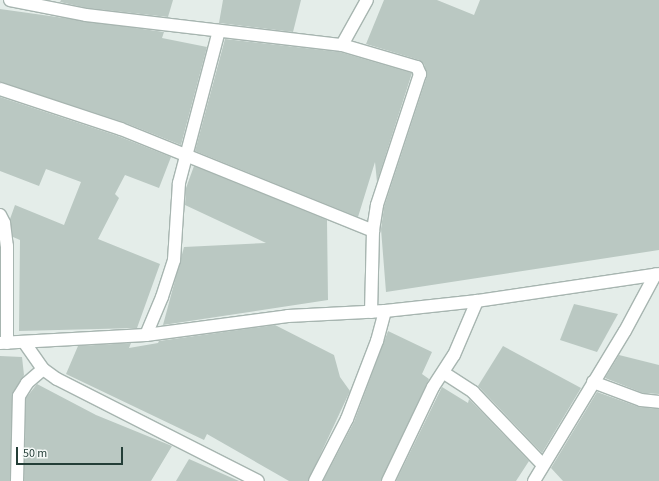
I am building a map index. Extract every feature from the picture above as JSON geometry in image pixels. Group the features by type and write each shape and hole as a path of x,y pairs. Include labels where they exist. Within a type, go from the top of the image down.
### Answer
{"street":[{"path":"10,0 86,16 342,45 404,62 420,70 377,205 373,231 371,312"},
{"path":"342,45 367,0"},
{"path":"146,335 162,297 174,260 176,202 219,31"},
{"path":"0,88 121,129 373,231"},
{"path":"0,215 4,223 7,246 4,343 146,335 288,316 385,311 477,301 657,274"},
{"path":"444,373 473,392 540,475 657,274"},
{"path":"388,481 433,387 444,373 477,301"},
{"path":"315,481 347,419 377,340 385,311"},
{"path":"24,342 43,369 57,379 258,481"},
{"path":"17,481 20,396 27,383 43,369"},
{"path":"593,382 641,400 659,402"}],"building":[{"path":"61,0 173,0 168,17 87,8 60,2"},
{"path":"223,0 301,0 293,32 219,23"},
{"path":"384,0 437,0 474,15 480,0 659,0 659,250 386,292 381,229 384,207 427,76 424,64 419,60 366,44"},
{"path":"0,9 164,32 162,38 207,47 181,145 123,122 0,82"},
{"path":"225,39 340,52 412,73 377,182 375,162 358,217 195,151"},
{"path":"0,97 118,136 171,157 159,188 125,175 115,194 119,198 98,239 160,264 137,328 19,331 20,240 13,237 10,219 15,205 64,225 81,182 46,169 39,186 0,171"},
{"path":"194,166 327,220 328,300 163,325 184,247 266,243 185,205 186,188"},
{"path":"574,304 618,314 597,352 560,340"},
{"path":"275,325 334,355 340,377 350,391 308,481 289,481 207,434 204,440 66,374 78,346 131,343 129,348 158,343 159,341"},
{"path":"388,331 432,352 422,374 429,379 381,481 323,481 354,422"},
{"path":"503,346 581,388 542,453 478,386"},
{"path":"619,355 659,365 659,394 643,393 605,378"},
{"path":"0,356 22,357 24,375 12,396 10,481 0,481"},
{"path":"37,384 96,415 172,446 151,481 24,481 26,398"},
{"path":"442,387 468,403 469,399 529,461 516,481 396,481"},
{"path":"597,392 639,407 659,409 659,481 563,481 551,468"},
{"path":"189,459 239,481 176,481"}]}
